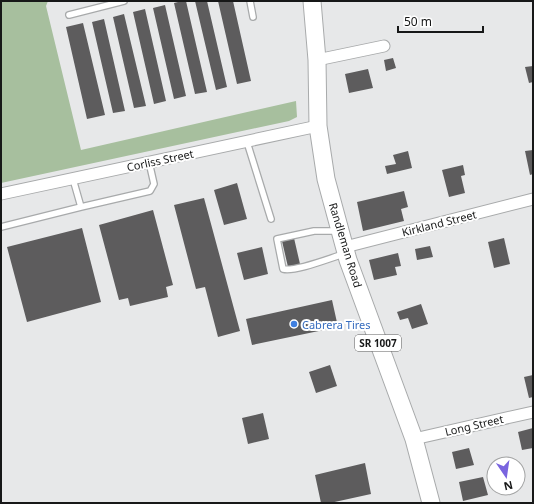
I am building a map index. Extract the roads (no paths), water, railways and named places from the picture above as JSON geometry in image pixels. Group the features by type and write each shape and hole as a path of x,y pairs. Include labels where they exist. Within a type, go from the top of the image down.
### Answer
{"main road":[{"name":"Randleman Road","path":"312,1 317,60 318,126 326,179 344,244 414,439 431,503"}],"street":[{"path":"317,60 384,46"},
{"name":"Corliss Street","path":"1,194 318,126"},
{"name":"Kirkland Street","path":"344,244 533,199"},
{"name":"Long Street","path":"414,439 533,412"}],"lane":[{"path":"69,15 124,1"},
{"path":"250,1 253,17"},
{"path":"247,142 271,219"},
{"path":"1,227 150,191 154,184 149,162"},
{"path":"73,179 81,207"},
{"path":"314,231 344,244 299,268 288,270 283,269 277,239 314,231"}],"place":[{"name":"Cabrera Tires","path":"294,324"}]}
